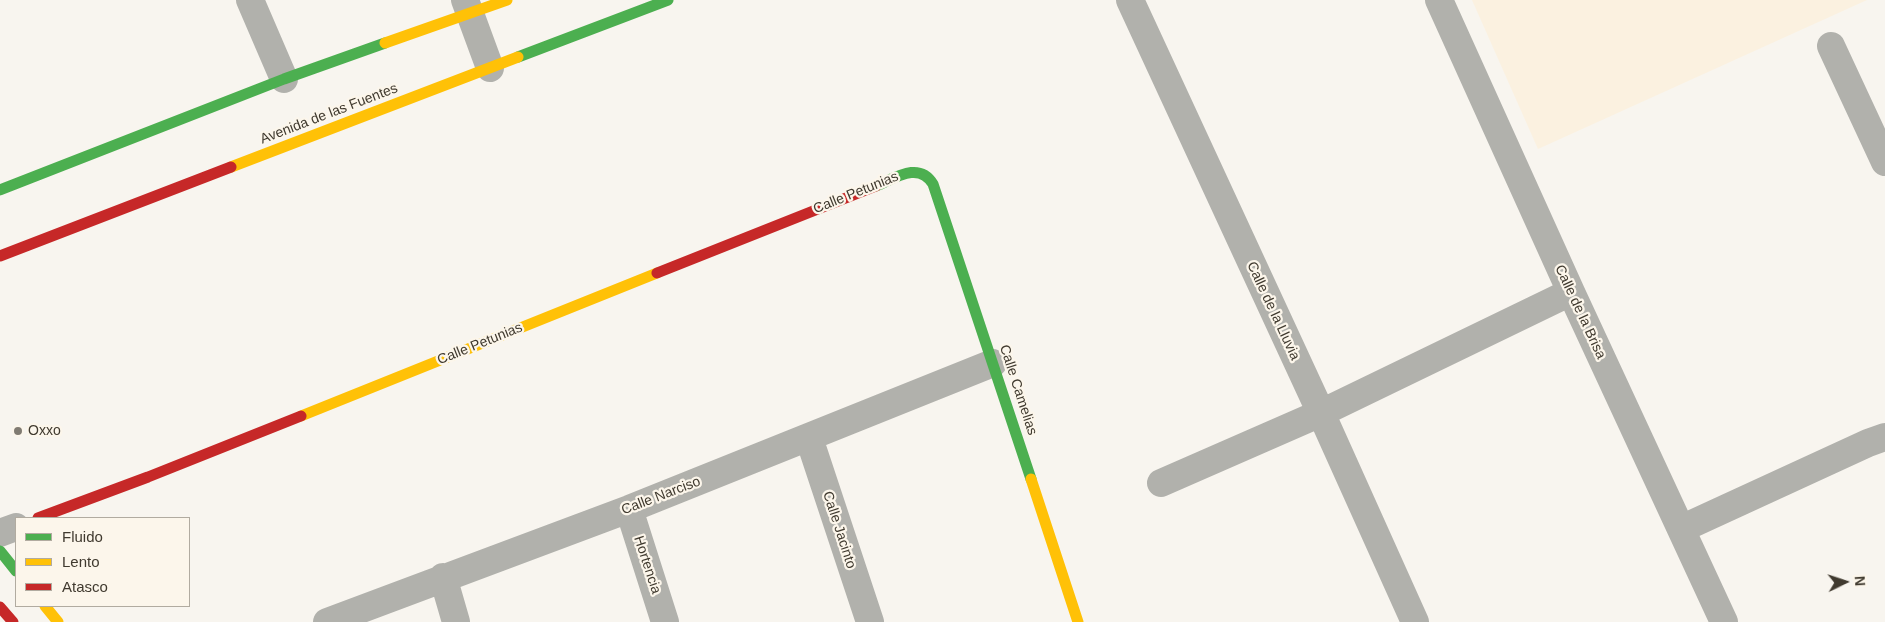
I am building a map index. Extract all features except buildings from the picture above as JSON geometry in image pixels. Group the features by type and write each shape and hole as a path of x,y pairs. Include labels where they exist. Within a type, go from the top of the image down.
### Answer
{"street":[{"path":"250,0 284,79"},
{"path":"0,190 468,7 507,0"},
{"name":"Avenida de las Fuentes","path":"0,256 668,0"},
{"name":"Calle de la Lluvia","path":"1130,0 1415,622"},
{"name":"Calle de la Brisa","path":"1439,0 1571,292 1724,622"},
{"path":"468,7 490,68"},
{"path":"1831,46 1885,162"},
{"name":"Calle Camelias","path":"922,171 931,179 936,189 1078,622"},
{"name":"Calle Petunias","path":"41,517 157,473 905,174 922,171"},
{"path":"1161,483 1320,413 1571,292"},
{"name":"Calle Narciso","path":"327,622 442,577 629,509 993,363"},
{"path":"1680,529 1885,437"},
{"name":"Calle Jacinto","path":"809,438 870,622"},
{"name":"Hortencia","path":"629,509 665,622"},
{"path":"0,533 15,527"},
{"path":"0,551 15,570"},
{"path":"442,577 456,622"},
{"path":"0,607 13,622"},
{"path":"46,607 58,622"}],"shaded area":[{"path":"1472,0 1867,0 1538,149"}],"traffic: fast":[{"path":"518,57 668,0"},
{"path":"0,190 284,79 385,43"},
{"path":"876,186 906,173 914,172 921,173 933,184 1031,479"},
{"path":"0,551 15,570"}],"traffic: slow":[{"path":"385,43 507,0"},
{"path":"231,167 518,57"},
{"path":"301,416 657,273"},
{"path":"1031,479 1078,622"},
{"path":"46,607 58,622"}],"traffic: jam":[{"path":"0,256 231,167"},
{"path":"657,273 876,186"},
{"path":"41,517 148,477 301,416"},
{"path":"0,607 13,622"}],"place":[{"name":"Oxxo","path":"18,431"}]}
